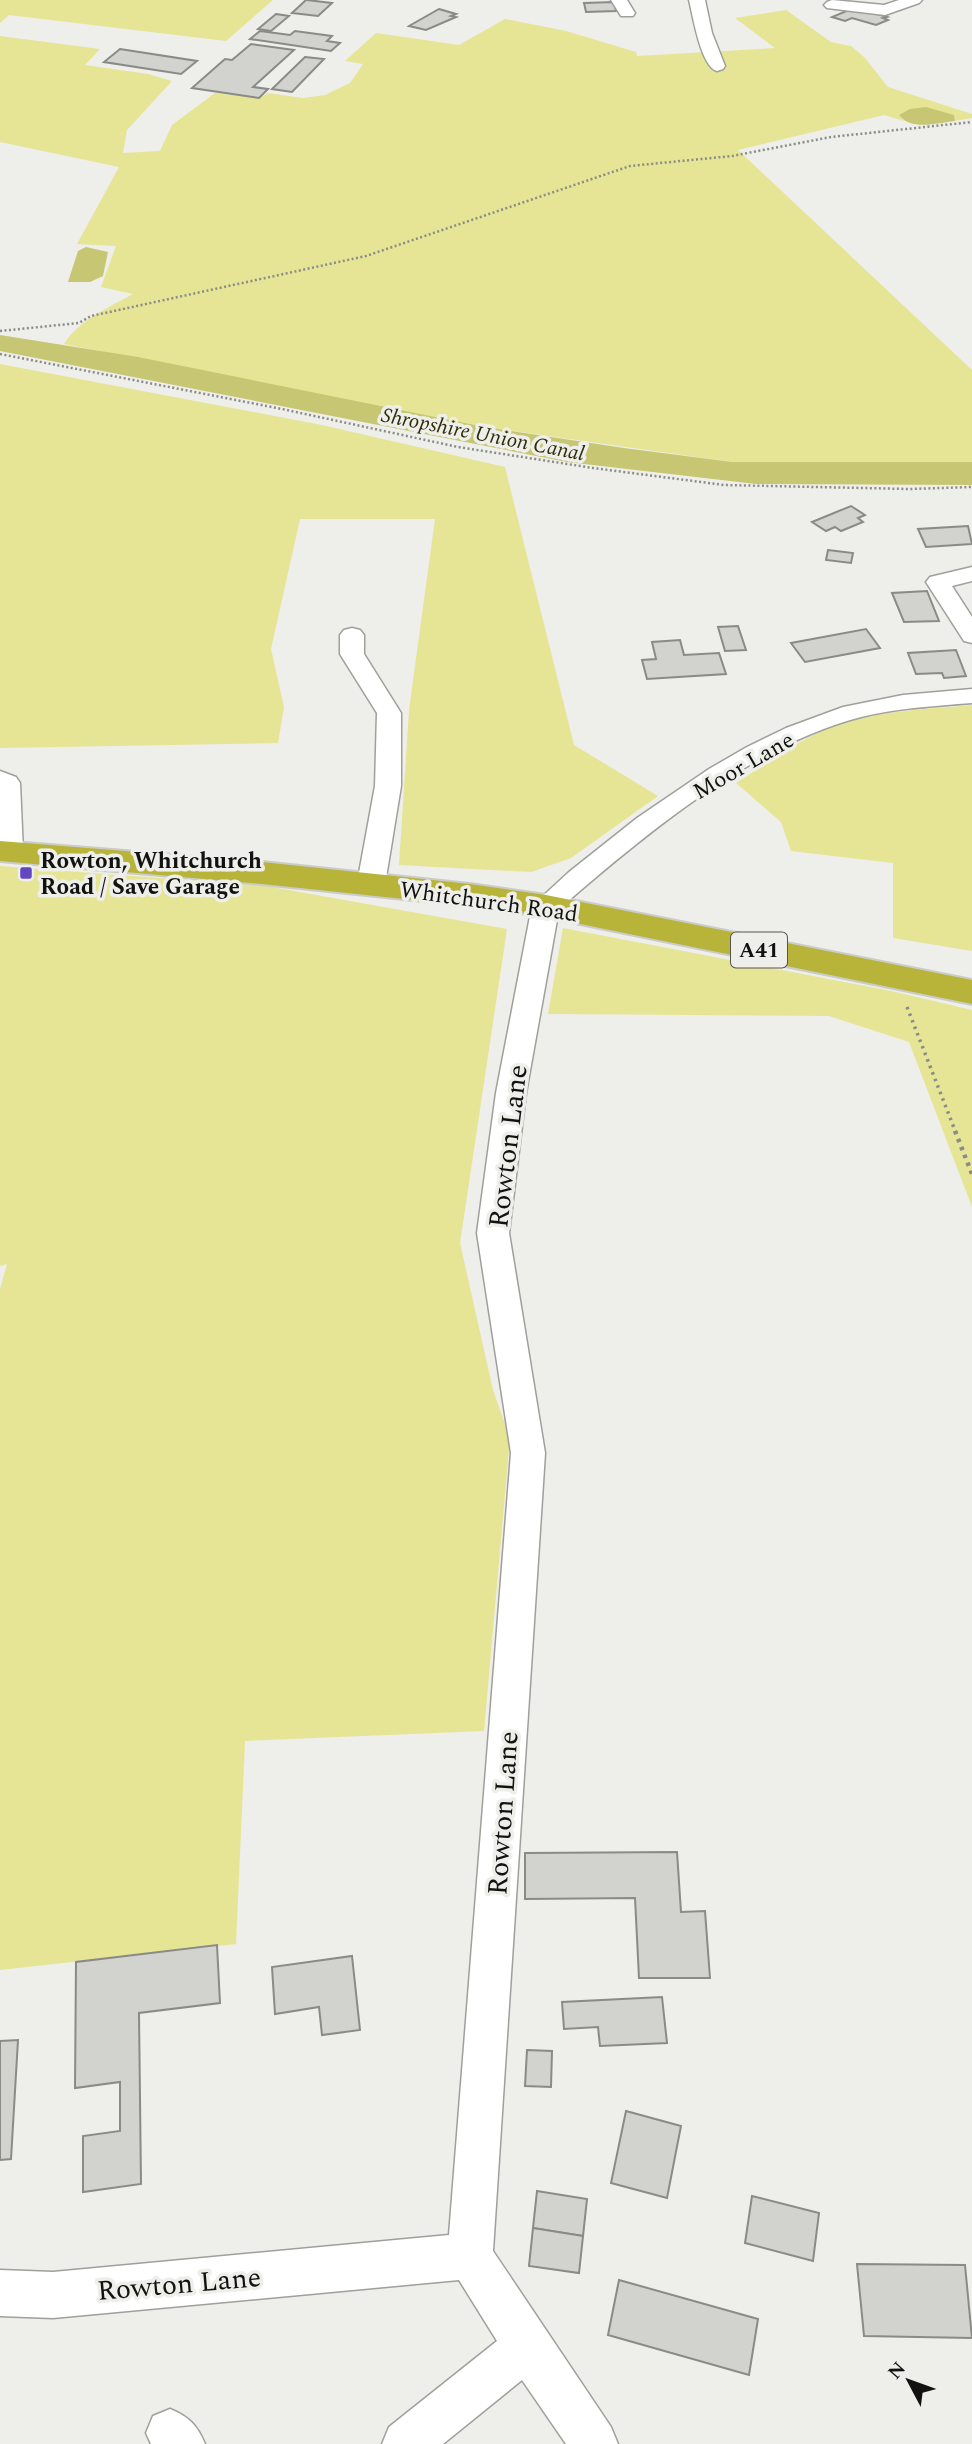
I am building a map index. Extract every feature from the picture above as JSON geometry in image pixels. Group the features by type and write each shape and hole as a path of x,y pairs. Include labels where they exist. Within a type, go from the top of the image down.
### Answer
{"highway":[{"name":"Whitchurch Road","path":"5,852 371,884 546,906 972,992"}],"street":[{"path":"697,0 704,33 717,66"},
{"path":"832,5 885,10 914,0"},
{"path":"972,575 939,582 972,636"},
{"path":"352,635 352,654 389,713 388,786 371,884"},
{"name":"Moor Lane","path":"546,906 656,817 733,767 783,739 837,717 896,704 972,696"},
{"path":"0,779 7,783 5,852"},
{"name":"Rowton Lane","path":"0,2293 54,2295 470,2256 528,1453 493,1233 511,1093 546,906"},
{"path":"470,2256 527,2346 599,2440"},
{"path":"406,2444 527,2346"}],"path":[{"path":"0,331 79,323 91,316 366,256 631,166 732,156 831,137 972,122"},
{"path":"0,354 282,409 458,447 593,468 724,485 909,489 972,487"},
{"path":"895,976 972,1174"}],"shaded area":[{"path":"0,0 273,0 226,41 9,15 0,23"},
{"path":"786,10 831,42 851,46 865,58 888,87 972,114 972,118 955,121 954,115 899,115 904,121 884,115 738,150 972,370 972,462 732,462 485,427 64,344 86,321 133,294 101,287 116,246 77,244 119,167 0,142 0,36 100,49 85,65 148,74 172,81 127,130 123,153 160,151 172,125 215,93 259,98 268,93 303,98 325,95 350,83 363,64 345,61 376,33 459,45 505,19 566,31 636,52 637,56 775,48 735,18"},
{"path":"0,364 322,425 505,467 574,745 658,796 571,858 531,872 399,865 409,710 435,519 300,519 271,649 284,707 278,743 0,748"},
{"path":"972,705 972,951 893,938 893,863 791,851 781,822 736,783 796,744 834,726 884,714"},
{"path":"0,866 266,886 507,929 460,1243 493,1390 510,1438 484,1731 245,1741 236,1944 0,1970 0,1289 7,1264 0,1266"},
{"path":"563,928 891,991 972,1010 972,1207 909,1042 829,1016 548,1014"}],"water":[{"path":"926,107 954,115 955,121 917,124 904,120 899,115 910,109"},
{"path":"86,247 108,252 103,276 90,282 68,282 78,251"},
{"name":"Shropshire Union Canal","path":"0,335 138,357 485,427 624,448 732,462 972,462 972,485 756,484 567,462 0,351"}],"building":[{"path":"306,0 332,3 318,16 292,13"},
{"path":"614,2 616,11 586,12 584,3"},
{"path":"856,7 887,17 883,18 888,20 876,25 852,18 845,21 832,17"},
{"path":"439,9 456,14 451,16 456,17 426,30 409,26"},
{"path":"276,14 289,16 271,31 258,29"},
{"path":"260,31 290,35 295,31 332,36 327,41 340,43 331,51 250,39"},
{"path":"251,44 294,50 253,87 268,89 259,98 192,88 225,59 232,60"},
{"path":"120,49 197,61 181,74 104,62"},
{"path":"305,57 324,59 292,92 272,89"},
{"path":"851,506 865,515 858,518 863,522 841,531 835,527 826,531 812,522"},
{"path":"968,526 972,544 926,547 918,529"},
{"path":"828,550 853,553 851,563 826,560"},
{"path":"927,591 939,621 904,622 892,593"},
{"path":"738,626 746,650 725,651 718,627"},
{"path":"866,629 880,648 805,662 791,643"},
{"path":"680,640 684,655 719,653 726,674 647,679 642,660 656,659 652,642"},
{"path":"956,650 966,676 944,678 942,673 916,674 908,653"},
{"path":"677,1852 681,1912 705,1911 710,1978 639,1978 635,1898 525,1899 525,1853"},
{"path":"217,1945 220,2003 139,2013 141,2184 83,2192 83,2136 120,2131 120,2082 75,2088 76,1962"},
{"path":"352,1956 360,2030 322,2035 319,2007 275,2014 272,1967"},
{"path":"662,1997 667,2043 600,2046 598,2027 564,2029 562,2002"},
{"path":"18,2040 11,2159 0,2160 0,2041"},
{"path":"527,2050 552,2051 551,2087 525,2086"},
{"path":"626,2111 681,2126 667,2198 611,2183"},
{"path":"537,2191 587,2199 583,2236 533,2228"},
{"path":"752,2196 819,2213 813,2261 745,2243"},
{"path":"533,2228 583,2236 579,2273 529,2266"},
{"path":"857,2264 965,2265 972,2338 864,2336"},
{"path":"619,2280 758,2319 749,2375 608,2335"}],"place":[{"name":"Rowton, Whitchurch Road / Save Garage","path":"26,873"}]}
